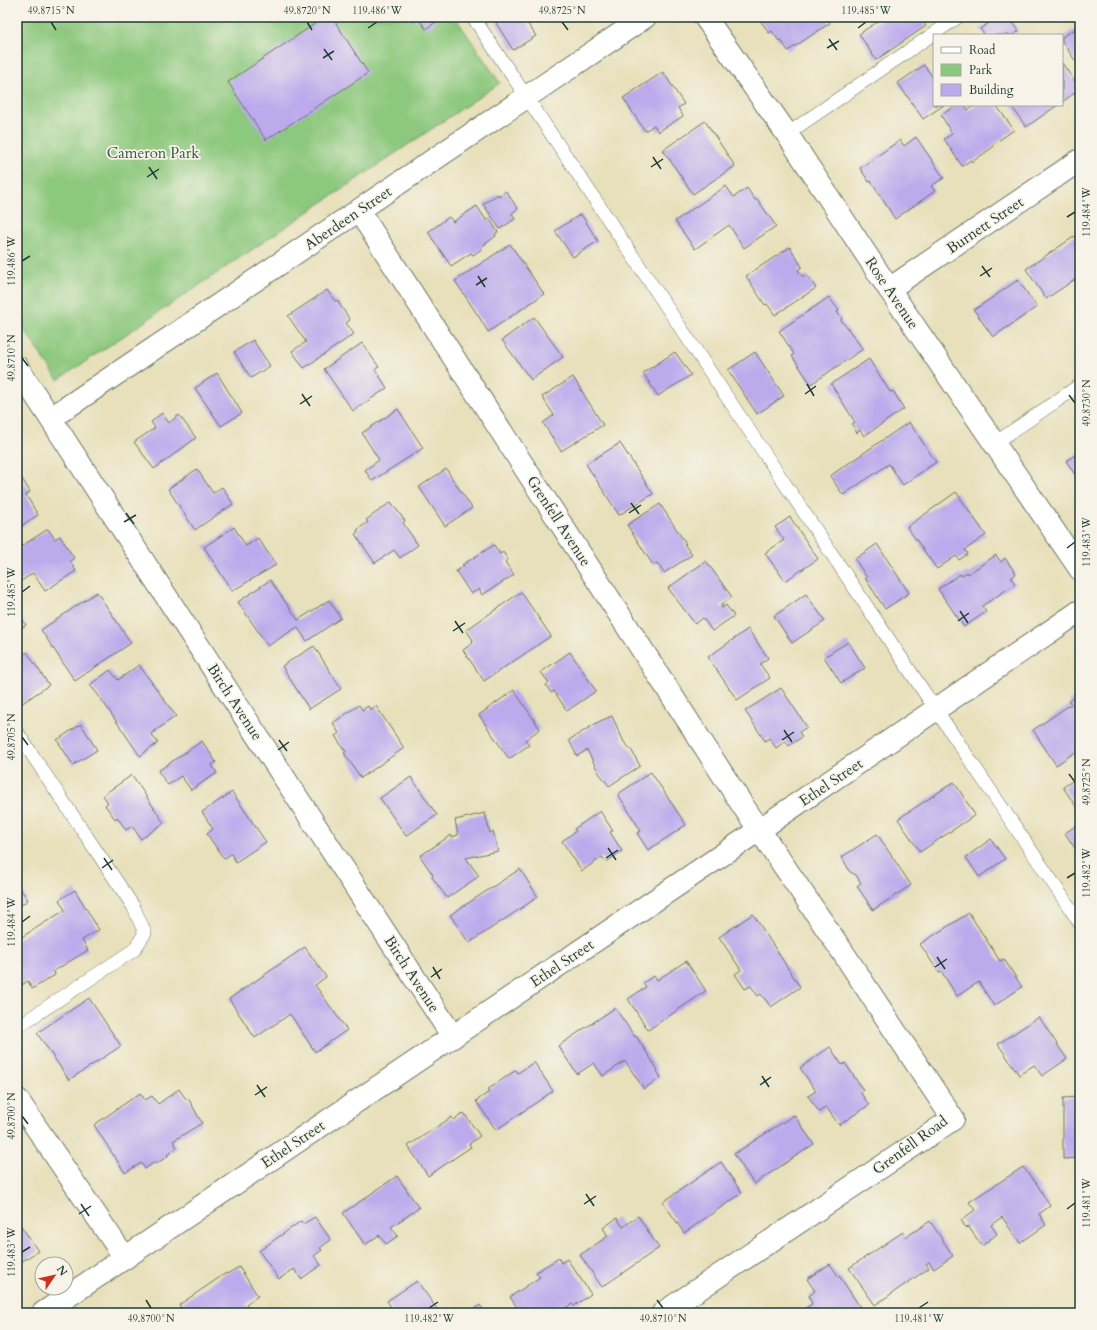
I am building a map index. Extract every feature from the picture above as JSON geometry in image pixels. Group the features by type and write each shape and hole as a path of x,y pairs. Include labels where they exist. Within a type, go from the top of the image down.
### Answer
{"street":[{"name":"Aberdeen Street","path":"51,418 645,17"},
{"name":"Rose Avenue","path":"705,17 787,134 889,289 1080,569"},
{"name":"Burnett Street","path":"889,289 1080,160"},
{"name":"Grenfell Avenue","path":"359,211 760,830"},
{"name":"Birch Avenue","path":"17,367 453,1037"},
{"name":"Ethel Street","path":"43,1313 760,830 1080,611"},
{"name":"Grenfell Road","path":"663,1313 953,1119 760,830"},
{"path":"17,1099 125,1258"}],"lane":[{"path":"474,17 936,710 1080,923"},
{"path":"933,34 958,17"},
{"path":"787,134 933,34"},
{"path":"995,443 1080,385"},
{"path":"17,732 132,906 145,933 134,950 17,1027"}],"green space":[{"name":"Cameron Park","path":"17,17 455,17 500,83 58,380 17,319"}],"building":[{"path":"325,17 332,17 368,73 266,140 228,82"},
{"path":"411,17 432,17 436,22 426,29 419,19 414,22"},
{"path":"505,17 523,17 536,36 513,50 496,23"},
{"path":"763,17 826,17 830,23 788,51 781,40 779,41 772,31 769,33 760,20 764,19"},
{"path":"885,17 920,17 926,26 876,60 859,34"},
{"path":"998,17 1009,17 1019,31 1014,34 984,34 980,29"},
{"path":"1080,26 1080,63 1078,65 1063,42 1063,36"},
{"path":"1063,64 1080,89 1063,101"},
{"path":"924,65 933,78 933,106 942,106 923,119 898,83"},
{"path":"663,72 684,104 678,108 683,116 658,132 654,125 645,131 623,98"},
{"path":"955,106 966,106 968,110 974,106 997,106 1014,130 992,145 993,147 972,162 971,160 962,166 944,139 952,134 941,115"},
{"path":"1012,106 1057,106 1026,127"},
{"path":"705,121 735,166 693,194 663,150"},
{"path":"916,137 944,178 931,186 935,191 895,219 871,181 869,182 860,168 900,140 904,146"},
{"path":"726,186 734,197 747,188 755,200 757,199 776,226 744,248 729,225 695,249 675,221"},
{"path":"506,191 518,209 512,213 515,219 500,229 483,204 498,194 499,196"},
{"path":"477,206 486,220 489,218 498,232 495,234 496,236 481,247 482,249 473,255 471,253 451,266 428,232 449,217 453,222"},
{"path":"581,214 598,241 573,257 555,231"},
{"path":"1075,236 1077,239 1080,236 1080,276 1046,299 1026,269"},
{"path":"510,244 544,294 488,332 455,281"},
{"path":"790,247 802,267 798,270 803,277 807,275 816,288 775,315 767,304 765,305 746,276"},
{"path":"1018,280 1037,307 993,337 974,310"},
{"path":"327,290 335,301 337,300 350,320 346,323 354,334 304,368 292,351 306,342 288,316"},
{"path":"829,297 839,311 837,312 842,319 841,320 863,349 811,384 792,356 794,354 779,331"},
{"path":"534,317 563,357 531,380 502,340"},
{"path":"253,340 270,366 251,378 234,352"},
{"path":"362,343 379,367 375,369 387,388 353,411 324,369"},
{"path":"675,352 691,375 658,396 643,373"},
{"path":"755,352 784,396 757,414 728,370"},
{"path":"869,359 890,392 893,391 904,409 864,436 860,430 857,433 852,424 855,422 831,384"},
{"path":"217,373 242,413 221,426 195,388"},
{"path":"573,377 603,425 561,451 543,423 554,415 542,397"},
{"path":"398,409 423,448 372,481 365,470 379,460 362,433"},
{"path":"162,413 169,423 179,415 196,438 154,469 134,442 155,428 151,422"},
{"path":"909,422 936,462 903,485 889,464 843,495 830,476"},
{"path":"620,443 653,494 619,515 586,464"},
{"path":"1080,452 1080,482 1066,461"},
{"path":"197,469 213,493 222,487 233,504 195,530 168,489"},
{"path":"446,469 472,508 445,526 419,487"},
{"path":"17,470 30,492 26,495 38,515 17,529"},
{"path":"956,492 986,535 965,550 968,554 959,560 956,556 937,569 907,527"},
{"path":"391,502 405,521 403,523 418,545 400,558 394,550 375,563 355,534 358,532 357,530 368,522 366,520"},
{"path":"660,504 692,555 664,573 657,563 653,565 627,525"},
{"path":"790,517 818,559 785,581 765,553 784,540 775,527"},
{"path":"234,527 246,546 258,538 276,565 232,591 204,547"},
{"path":"48,529 55,539 60,536 74,558 70,561 76,571 45,591 33,573 17,584 17,549"},
{"path":"877,544 909,593 885,609 865,578 867,578 855,559"},
{"path":"494,545 500,554 503,552 508,560 505,562 514,575 482,595 479,589 471,594 456,571 464,566 462,565"},
{"path":"996,555 1001,562 1005,558 1016,574 1011,578 1015,584 982,606 986,612 964,627 938,589 960,574 961,576 967,572 968,574"},
{"path":"706,561 732,597 721,605 722,608 726,605 734,616 712,631 703,618 695,624 668,588"},
{"path":"270,580 298,620 329,600 341,618 307,641 297,627 268,646 238,602"},
{"path":"97,592 131,643 75,681 41,630"},
{"path":"521,592 551,636 484,681 463,650 473,643 473,640 466,630"},
{"path":"806,594 825,621 792,643 774,616"},
{"path":"17,611 26,625 17,631"},
{"path":"748,629 768,658 760,664 770,678 737,700 708,657"},
{"path":"848,642 865,668 841,683 824,657"},
{"path":"314,646 341,689 309,709 282,666"},
{"path":"27,652 49,685 21,704 17,699 17,659"},
{"path":"570,652 596,691 567,711 554,691 551,693 546,685 549,683 541,672"},
{"path":"139,665 176,716 151,734 158,743 140,756 90,685 110,670 118,680"},
{"path":"781,688 807,727 799,732 802,737 789,746 785,741 776,748 769,738 765,741 745,711"},
{"path":"514,690 540,729 525,740 529,745 509,759 479,715"},
{"path":"1080,694 1080,749 1056,765 1033,730 1071,704 1069,701"},
{"path":"359,705 362,710 368,706 370,710 376,706 404,748 361,778 344,753 346,752 335,736 339,733 333,723"},
{"path":"612,716 624,742 632,751 640,766 609,786 599,773 587,750 577,756 569,740 600,721"},
{"path":"81,724 97,750 73,765 57,740"},
{"path":"202,741 216,762 212,765 217,773 191,790 181,776 168,785 158,771"},
{"path":"651,772 686,825 648,850 637,833 641,831 618,794"},
{"path":"132,775 164,823 141,839 132,826 126,830 117,817 115,819 105,805 108,803 103,795"},
{"path":"1080,776 1080,806 1077,808 1063,787"},
{"path":"411,777 437,815 406,836 380,798"},
{"path":"954,782 975,815 920,852 898,819"},
{"path":"232,792 266,842 236,862 231,854 224,859 207,834 213,829 202,812"},
{"path":"600,811 613,831 610,832 622,851 606,862 602,857 582,871 562,841 576,831 574,829"},
{"path":"485,813 490,833 493,831 498,851 466,858 479,876 447,898 432,877 433,875 420,856 451,835 452,837 458,835 455,820"},
{"path":"1080,823 1080,856 1065,833"},
{"path":"877,834 911,885 873,910 857,886 861,883 856,875 850,872 842,857"},
{"path":"991,839 1005,859 979,877 966,857"},
{"path":"520,869 538,897 469,943 450,915"},
{"path":"17,884 28,900 17,908"},
{"path":"75,890 99,930 82,940 88,950 54,971 55,975 32,989 28,981 17,988 17,940 65,910 59,900"},
{"path":"969,913 1000,961 1004,959 1022,987 994,1006 979,982 957,996 941,971 939,973 920,944"},
{"path":"753,914 800,987 771,1007 761,994 758,996 751,986 745,989 735,974 741,970 719,937"},
{"path":"305,947 326,977 315,985 347,1030 315,1052 290,1014 255,1038 229,999"},
{"path":"686,961 706,991 648,1030 628,999 646,987 643,983 654,976 657,980"},
{"path":"89,998 121,1046 69,1080 37,1033"},
{"path":"615,1008 635,1037 636,1036 661,1077 644,1089 625,1061 603,1076 594,1063 577,1074 558,1046"},
{"path":"1039,1017 1067,1059 1042,1076 1034,1065 1019,1075 998,1044"},
{"path":"830,1047 842,1065 845,1063 863,1090 860,1092 869,1105 839,1125 826,1107 819,1112 808,1096 816,1091 800,1068"},
{"path":"534,1062 553,1091 496,1130 476,1101 489,1092 487,1090 516,1070 518,1073"},
{"path":"179,1089 186,1099 188,1098 202,1123 173,1141 177,1148 156,1164 155,1162 145,1169 141,1163 125,1173 94,1125 140,1093 145,1100 152,1096 158,1104"},
{"path":"1080,1097 1080,1158 1063,1159 1063,1098"},
{"path":"464,1113 480,1136 469,1144 471,1147 428,1176 408,1146 452,1117 454,1120"},
{"path":"794,1115 814,1144 754,1184 734,1154"},
{"path":"721,1162 742,1193 684,1233 663,1202"},
{"path":"1023,1167 1035,1181 1050,1206 1039,1214 1046,1225 1020,1243 1002,1217 991,1225 997,1234 982,1246 968,1226 966,1228 961,1220 975,1210 969,1202"},
{"path":"397,1176 419,1208 391,1227 398,1236 386,1244 379,1235 365,1245 343,1213"},
{"path":"638,1216 659,1248 602,1287 580,1255 608,1236 603,1228 617,1218 623,1227"},
{"path":"315,1217 331,1240 320,1248 322,1250 314,1256 321,1265 301,1279 294,1269 279,1279 259,1251 301,1221 303,1224"},
{"path":"17,1220 38,1251 18,1264 19,1265 17,1267"},
{"path":"930,1221 953,1256 934,1269 929,1262 926,1264 929,1268 875,1305 849,1268 903,1232 906,1237"},
{"path":"559,1258 561,1263 567,1259 591,1294 574,1306 572,1304 558,1313 554,1310 550,1313 521,1313 510,1297 540,1277 536,1272"},
{"path":"830,1264 864,1313 807,1313 804,1309 812,1304 809,1296 815,1291 807,1279"},
{"path":"239,1267 258,1296 246,1304 252,1312 184,1313 179,1305 226,1273 227,1274"},
{"path":"417,1281 440,1313 395,1313 387,1301"},
{"path":"480,1305 485,1313 468,1313"}]}
